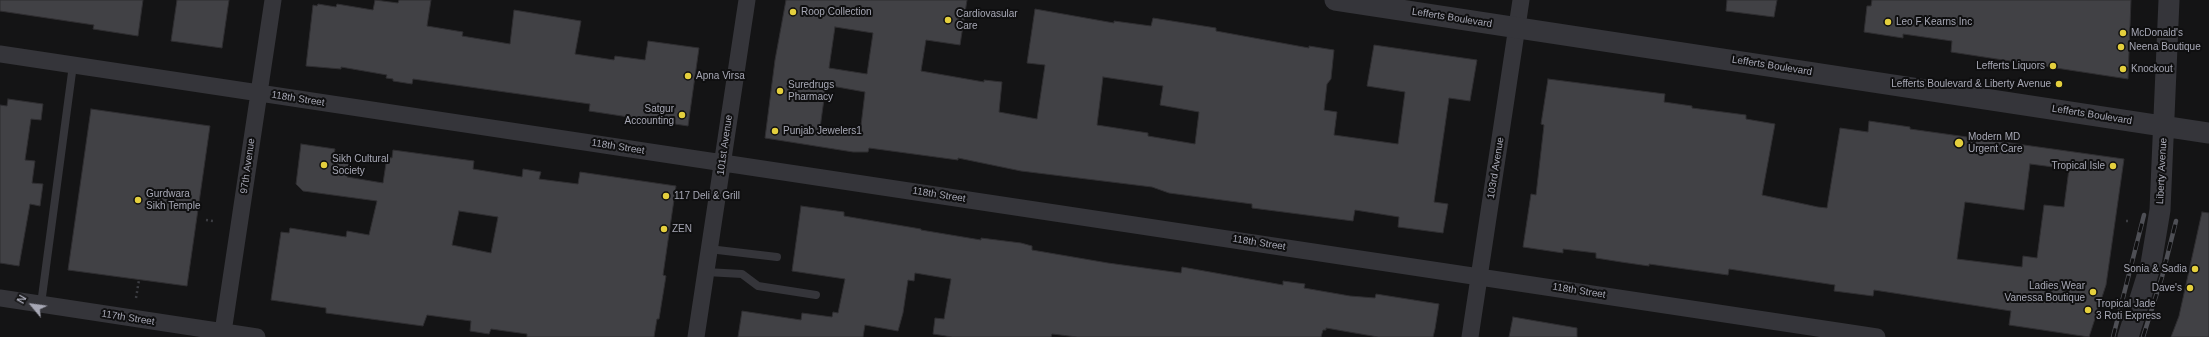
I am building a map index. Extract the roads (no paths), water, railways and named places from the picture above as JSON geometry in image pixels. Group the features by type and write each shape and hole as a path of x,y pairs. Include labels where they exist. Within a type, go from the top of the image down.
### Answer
{"street":[{"name":"97th Avenue","path":"223,332 272,0"},
{"name":"101st Avenue","path":"696,337 747,0"},
{"name":"Lefferts Boulevard","path":"1335,0 2209,133"},
{"name":"103rd Avenue","path":"1470,337 1521,0"},
{"name":"Liberty Avenue","path":"2128,337 2151,264 2160,210 2169,0"},
{"name":"118th Street","path":"0,54 1877,337"},
{"name":"117th Street","path":"0,298 257,337"}],"lane":[{"path":"40,304 73,65"},
{"path":"709,249 777,257"},
{"path":"706,272 742,274 758,286 816,295"}],"railway":[{"path":"2113,337 2144,215"},
{"path":"2143,337 2162,277 2176,221"}],"place":[{"name":"Roop Collection","path":"793,12"},
{"name":"Cardiovasular Care","path":"948,20"},
{"name":"Leo F Kearns Inc","path":"1888,22"},
{"name":"McDonald's","path":"2123,33"},
{"name":"Neena Boutique","path":"2121,47"},
{"name":"Lefferts Liquors","path":"2053,66"},
{"name":"Knockout","path":"2123,69"},
{"name":"Apna Virsa","path":"688,76"},
{"name":"Lefferts Boulevard & Liberty Avenue","path":"2059,84"},
{"name":"Suredrugs Pharmacy","path":"780,91"},
{"name":"Satgur Accounting","path":"682,115"},
{"name":"Punjab Jewelers1","path":"775,131"},
{"name":"Modern MD Urgent Care","path":"1959,143"},
{"name":"Sikh Cultural Society","path":"324,165"},
{"name":"Tropical Isle","path":"2113,166"},
{"name":"117 Deli & Grill","path":"666,196"},
{"name":"Gurdwara Sikh Temple","path":"138,200"},
{"name":"ZEN","path":"664,229"},
{"name":"Sonia & Sadia","path":"2195,269"},
{"name":"Dave's","path":"2190,288"},
{"name":"Ladies Wear Vanessa Boutique","path":"2093,292"},
{"name":"Tropical Jade 3 Roti Express","path":"2088,310"}]}
